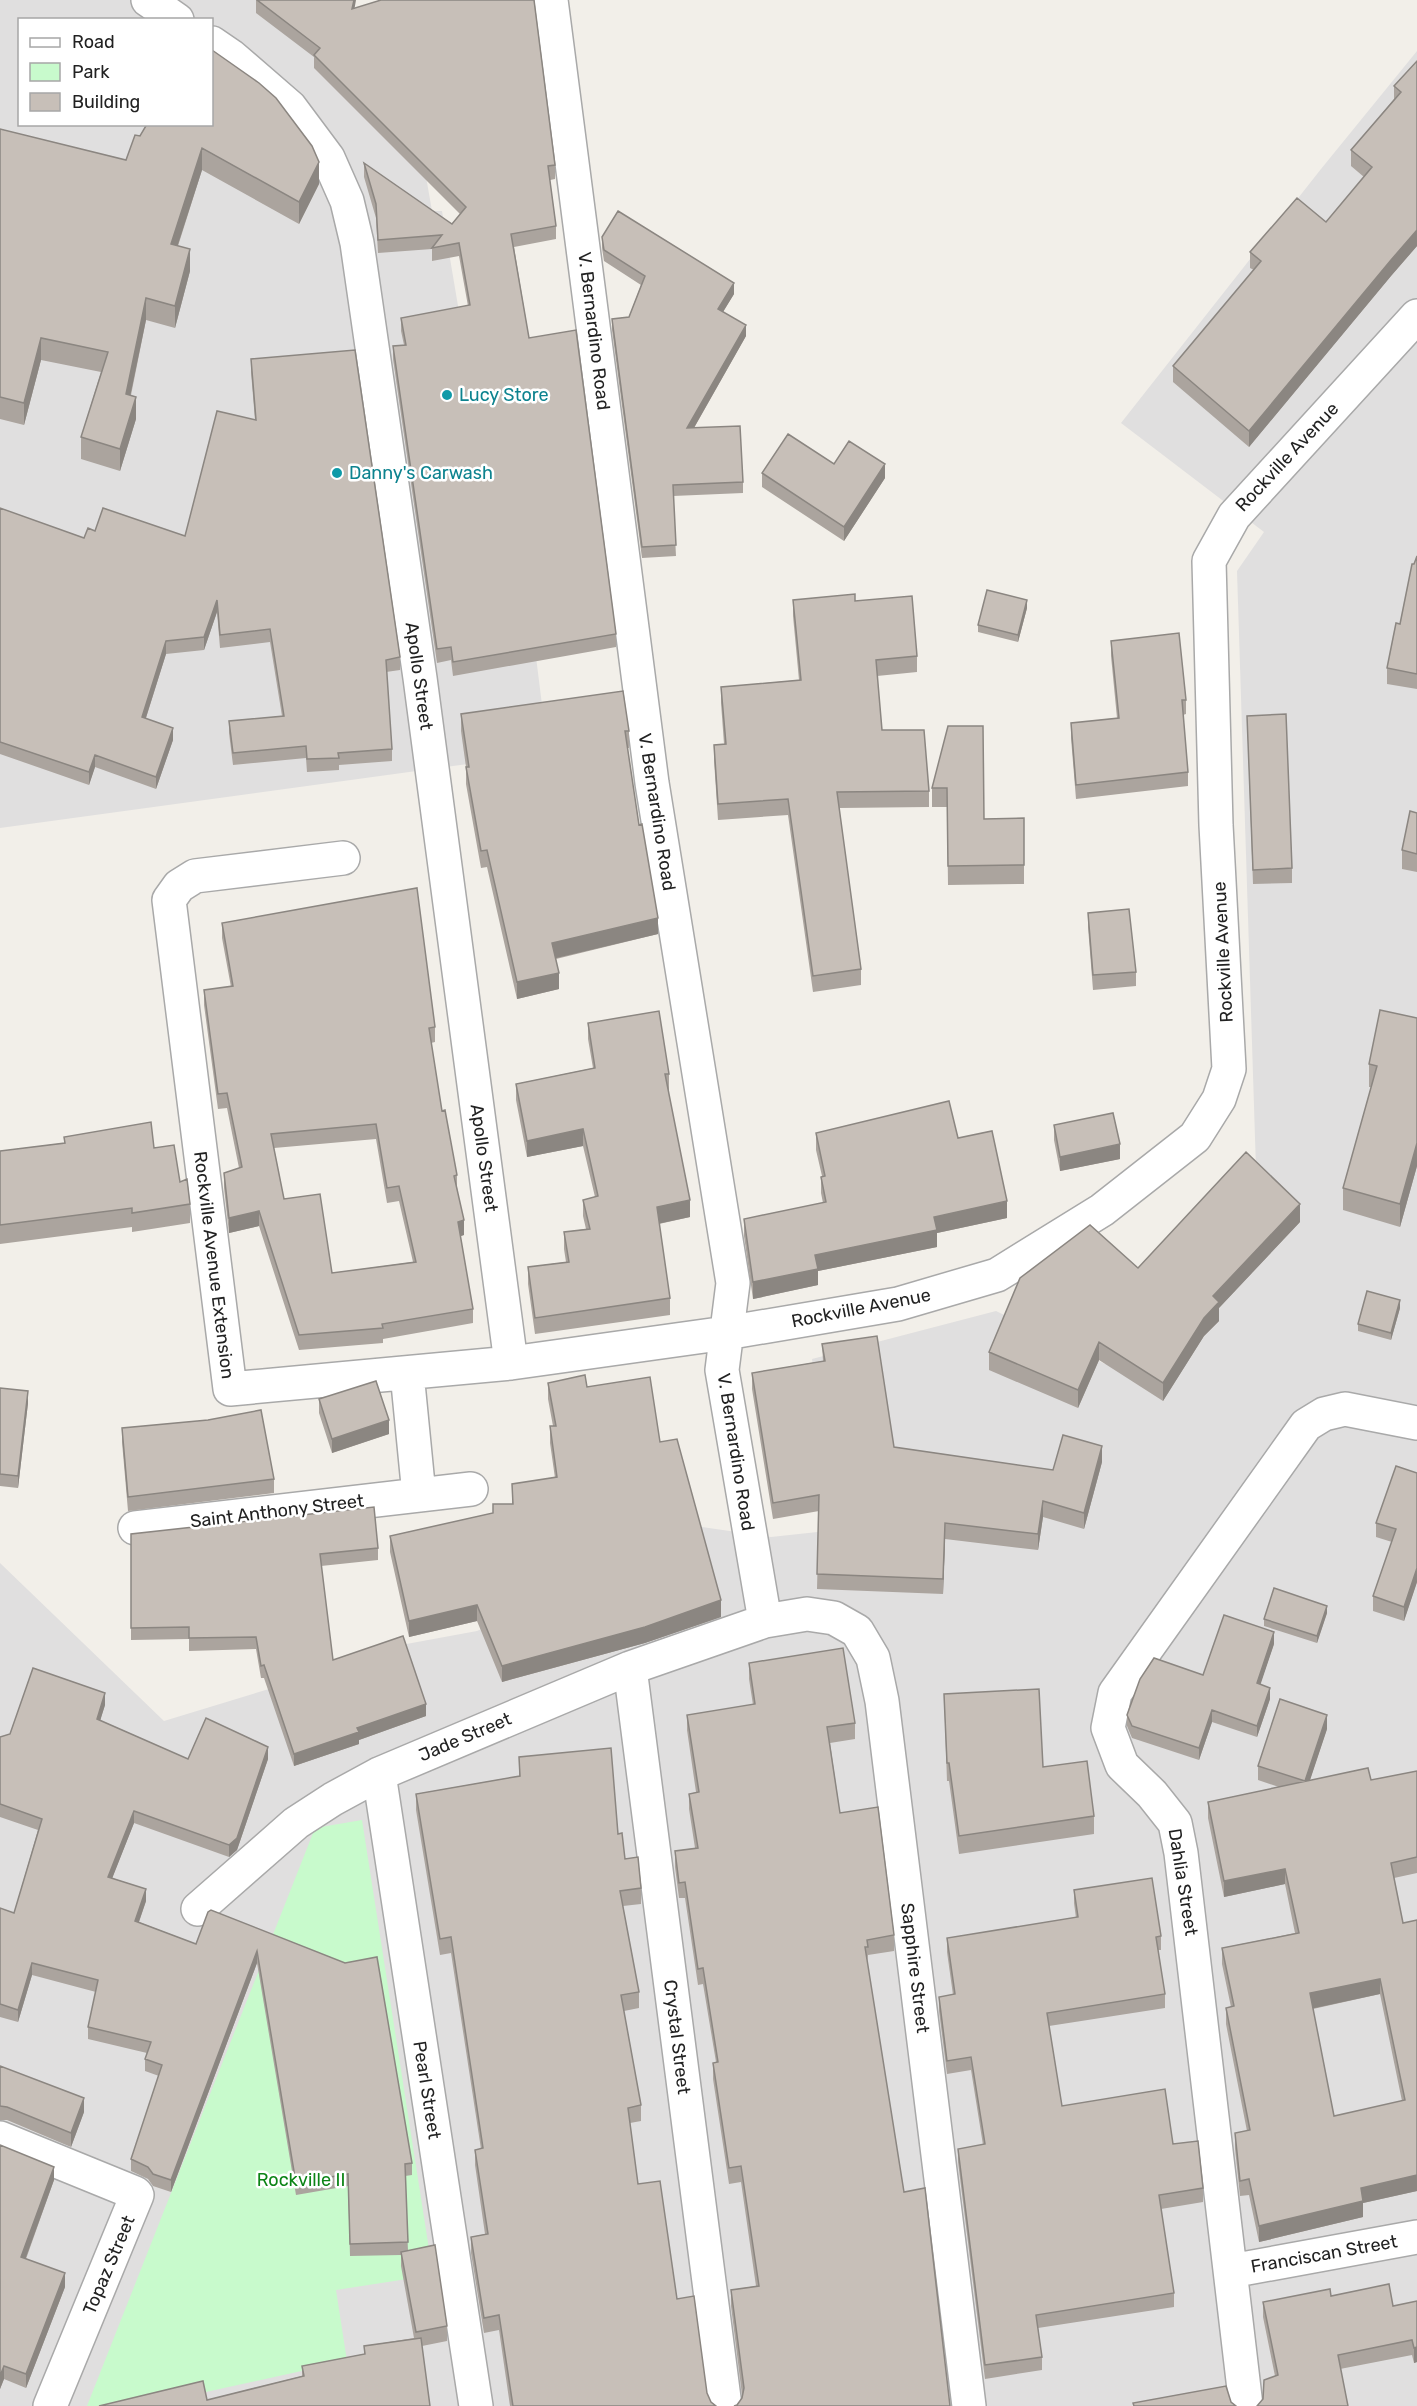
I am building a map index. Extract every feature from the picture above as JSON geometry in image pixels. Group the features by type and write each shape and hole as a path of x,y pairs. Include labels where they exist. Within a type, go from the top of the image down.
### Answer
{"street":[{"path":"148,0 174,18"},
{"name":"V. Bernardino Road","path":"551,0 652,783 733,1283 722,1370 765,1621"},
{"name":"Apollo Street","path":"213,44 231,56 290,107 328,158 347,201 357,243 420,678 512,1363"},
{"name":"Rockville Avenue","path":"726,1333 898,1305 997,1275 1102,1210 1196,1137 1219,1099 1229,1068 1216,825 1209,561 1234,516 1417,316"},
{"name":"Rockville Avenue Extension","path":"343,858 195,876 179,886 169,900 230,1389 512,1363 726,1333"},
{"path":"407,1373 419,1495"},
{"name":"Dahlia Street","path":"1246,2406 1181,1853 1175,1823 1152,1794 1122,1765 1108,1728 1115,1694 1306,1425 1324,1414 1345,1409 1417,1423"},
{"name":"Saint Anthony Street","path":"135,1528 471,1489"},
{"name":"Sapphire Street","path":"765,1621 807,1614 834,1618 857,1631 873,1658 882,1701 969,2406"},
{"name":"Jade Street","path":"198,1909 296,1823 333,1799 379,1774 630,1668 765,1621"},
{"name":"Crystal Street","path":"630,1668 725,2406"},
{"name":"Pearl Street","path":"379,1774 476,2406"},
{"name":"Topaz Street","path":"0,2138 136,2195 50,2406"},
{"name":"Franciscan Street","path":"1231,2271 1417,2237"}],"shaded area":[{"path":"0,0 328,0 417,125 432,211 442,211 485,466 535,649 548,753 0,828"},
{"path":"1417,51 1417,2406 0,2406 0,1563 164,1721 328,1671 401,1645 477,1631 552,1599 604,1552 702,1527 771,1537 836,1530 812,1359 996,1311 1105,1364 1153,1297 1256,1169 1237,571 1264,532 1121,423"}],"green space":[{"name":"Rockville II","path":"362,1820 433,2275 336,2290 347,2361 142,2406 87,2406 315,1828"}],"building":[{"path":"257,0 354,0 352,9 381,0 534,0 555,165 548,166 556,226 511,234 529,338 576,330 616,634 453,662 451,647 437,649 393,346 406,345 401,318 470,305 459,243 432,248 442,235 378,240 376,204 364,163 452,224 466,207 314,55 320,48"},
{"path":"213,51 276,98 312,146 319,162 299,202 202,148 171,244 190,249 175,306 146,298 126,394 136,397 120,449 81,437 108,352 41,338 24,403 0,397 0,129 126,160 135,135 140,136 146,126 213,126"},
{"path":"1417,61 1417,230 1249,431 1173,366 1261,261 1250,252 1297,198 1326,222 1372,167 1351,150 1401,92 1394,86"},
{"path":"618,211 734,283 718,309 746,325 687,428 740,426 743,482 673,485 676,545 642,547 612,319 629,317 645,276 604,250 602,237"},
{"path":"355,350 400,657 386,660 392,749 338,753 339,758 307,759 306,746 233,753 229,721 284,716 270,629 220,635 217,600 204,637 166,641 142,717 173,728 156,777 95,755 89,772 0,742 0,508 84,538 88,528 95,531 103,508 185,536 217,411 256,420 251,359"},
{"path":"788,434 834,464 849,441 885,464 844,527 762,473"},
{"path":"1417,556 1417,674 1387,668 1396,623 1400,624 1412,564"},
{"path":"987,590 1027,600 1018,635 978,625"},
{"path":"855,594 855,601 912,596 917,656 876,660 882,730 924,730 929,791 837,792 861,969 813,976 788,799 718,804 714,745 726,744 721,687 801,680 793,600"},
{"path":"1179,633 1186,700 1182,700 1188,772 1076,785 1071,723 1119,718 1111,641"},
{"path":"623,691 629,731 625,731 639,825 642,824 658,918 552,943 559,973 517,982 487,850 481,851 466,767 469,767 461,714"},
{"path":"1286,714 1292,868 1253,870 1247,716"},
{"path":"948,726 983,726 984,819 1024,818 1024,865 948,866 947,788 932,788"},
{"path":"1410,811 1417,813 1417,854 1402,850"},
{"path":"417,888 435,1027 429,1028 442,1111 445,1110 457,1175 454,1176 464,1220 458,1222 473,1309 382,1324 383,1328 299,1335 259,1211 229,1218 224,1173 242,1167 227,1093 218,1094 204,990 233,986 222,923","holes":["376,1124 387,1188 399,1186 416,1262 332,1273 320,1194 284,1199 271,1134"]},
{"path":"1129,909 1136,972 1093,975 1088,913"},
{"path":"1380,1010 1417,1018 1417,1143 1400,1204 1343,1188 1377,1066 1369,1064"},
{"path":"659,1011 669,1074 665,1074 690,1200 657,1207 670,1298 535,1318 528,1267 569,1262 564,1232 590,1229 583,1200 598,1196 583,1129 527,1141 516,1084 595,1068 588,1023"},
{"path":"949,1101 958,1138 992,1131 1007,1201 934,1217 937,1230 815,1255 818,1269 753,1282 744,1219 826,1202 821,1177 825,1176 816,1133"},
{"path":"1113,1113 1120,1144 1060,1157 1054,1125"},
{"path":"151,1122 154,1148 174,1145 180,1182 187,1179 190,1204 132,1213 132,1208 0,1225 0,1151 65,1143 64,1137"},
{"path":"1246,1152 1300,1204 1213,1296 1219,1302 1204,1318 1163,1383 1099,1342 1078,1390 989,1352 1020,1278 1090,1225 1138,1268"},
{"path":"1367,1291 1400,1300 1391,1333 1358,1324"},
{"path":"877,1336 894,1447 1053,1470 1063,1435 1102,1446 1084,1513 1043,1501 1038,1534 945,1523 943,1579 817,1574 819,1495 773,1503 752,1373 825,1361 822,1344"},
{"path":"585,1375 587,1387 650,1377 660,1442 677,1439 721,1600 645,1627 502,1666 477,1605 409,1621 390,1536 493,1513 493,1504 513,1504 512,1484 557,1477 550,1426 556,1426 548,1383"},
{"path":"376,1381 389,1420 332,1439 319,1399"},
{"path":"0,1388 28,1391 18,1476 0,1474"},
{"path":"261,1410 274,1479 128,1497 122,1428 208,1420"},
{"path":"1396,1466 1417,1473 1417,1568 1404,1607 1373,1596 1396,1529 1376,1523"},
{"path":"374,1507 378,1548 320,1554 333,1660 403,1636 426,1704 357,1728 359,1732 294,1754 264,1665 261,1666 256,1637 189,1638 189,1627 131,1628 131,1534"},
{"path":"1274,1588 1327,1606 1317,1636 1264,1619"},
{"path":"1224,1615 1274,1632 1257,1683 1270,1688 1257,1726 1212,1710 1199,1748 1132,1726 1127,1715 1140,1679 1154,1658 1203,1675"},
{"path":"843,1648 855,1723 827,1727 840,1813 878,1807 894,1935 867,1940 868,1947 865,1947 904,2192 925,2188 950,2406 734,2406 742,2398 744,2388 731,2290 759,2286 741,2166 729,2168 713,2063 718,2062 703,1968 698,1969 685,1882 679,1883 675,1851 698,1848 689,1794 699,1792 687,1715 755,1704 749,1663"},
{"path":"33,1668 105,1693 97,1719 188,1759 206,1718 268,1747 237,1838 229,1845 134,1811 108,1877 146,1889 135,1921 196,1944 208,1912 211,1910 345,1963 377,1957 412,2163 405,2164 408,2242 350,2244 348,2174 296,2183 257,1951 171,2180 153,2174 148,2167 131,2159 162,2065 145,2059 151,2042 88,2027 98,1980 32,1963 18,2010 0,2004 0,1908 14,1913 42,1819 0,1804 0,1737 10,1734"},
{"path":"1039,1689 1043,1767 1087,1761 1094,1816 959,1836 949,1763 947,1763 944,1694"},
{"path":"1280,1699 1327,1715 1305,1781 1258,1766"},
{"path":"611,1748 618,1834 622,1833 625,1859 638,1857 641,1888 620,1891 639,1992 621,1995 641,2105 628,2108 638,2184 660,2181 677,2299 694,2296 707,2393 711,2402 716,2406 513,2406 499,2315 484,2318 471,2237 488,2234 475,2150 483,2148 451,1937 440,1939 416,1794 520,1776 519,1757"},
{"path":"1368,1768 1371,1780 1417,1771 1417,1857 1391,1863 1403,1923 1417,1920 1417,2175 1361,2188 1363,2201 1259,2226 1249,2179 1240,2181 1235,2133 1250,2130 1226,2008 1234,2006 1222,1948 1299,1933 1285,1869 1224,1881 1208,1802","holes":["1380,1979 1405,2100 1334,2116 1310,1993"]},
{"path":"1152,1878 1161,1936 1156,1937 1165,1994 1047,2013 1062,2106 1165,2089 1173,2144 1198,2141 1203,2188 1159,2195 1174,2293 1036,2315 1042,2357 985,2365 958,2149 985,2144 971,2057 947,2061 939,1997 955,1994 947,1938 1078,1917 1074,1890"},
{"path":"0,2066 84,2098 71,2133 0,2106"},
{"path":"0,2145 54,2167 21,2257 65,2273 26,2374 4,2366 0,2376"},
{"path":"435,2245 447,2326 416,2332 401,2252"},
{"path":"1389,2284 1393,2306 1417,2301 1417,2347 1414,2348 1412,2340 1338,2355 1348,2406 1257,2406 1263,2399 1264,2380 1278,2375 1263,2302 1330,2289 1331,2296"},
{"path":"421,2338 430,2406 99,2406 203,2381 207,2400 304,2376 302,2366 365,2354 364,2346"},
{"path":"1226,2386 1231,2402 1236,2406 1134,2406 1133,2403"}],"place":[{"name":"Lucy Store","path":"447,395"},
{"name":"Danny's Carwash","path":"337,473"}]}
